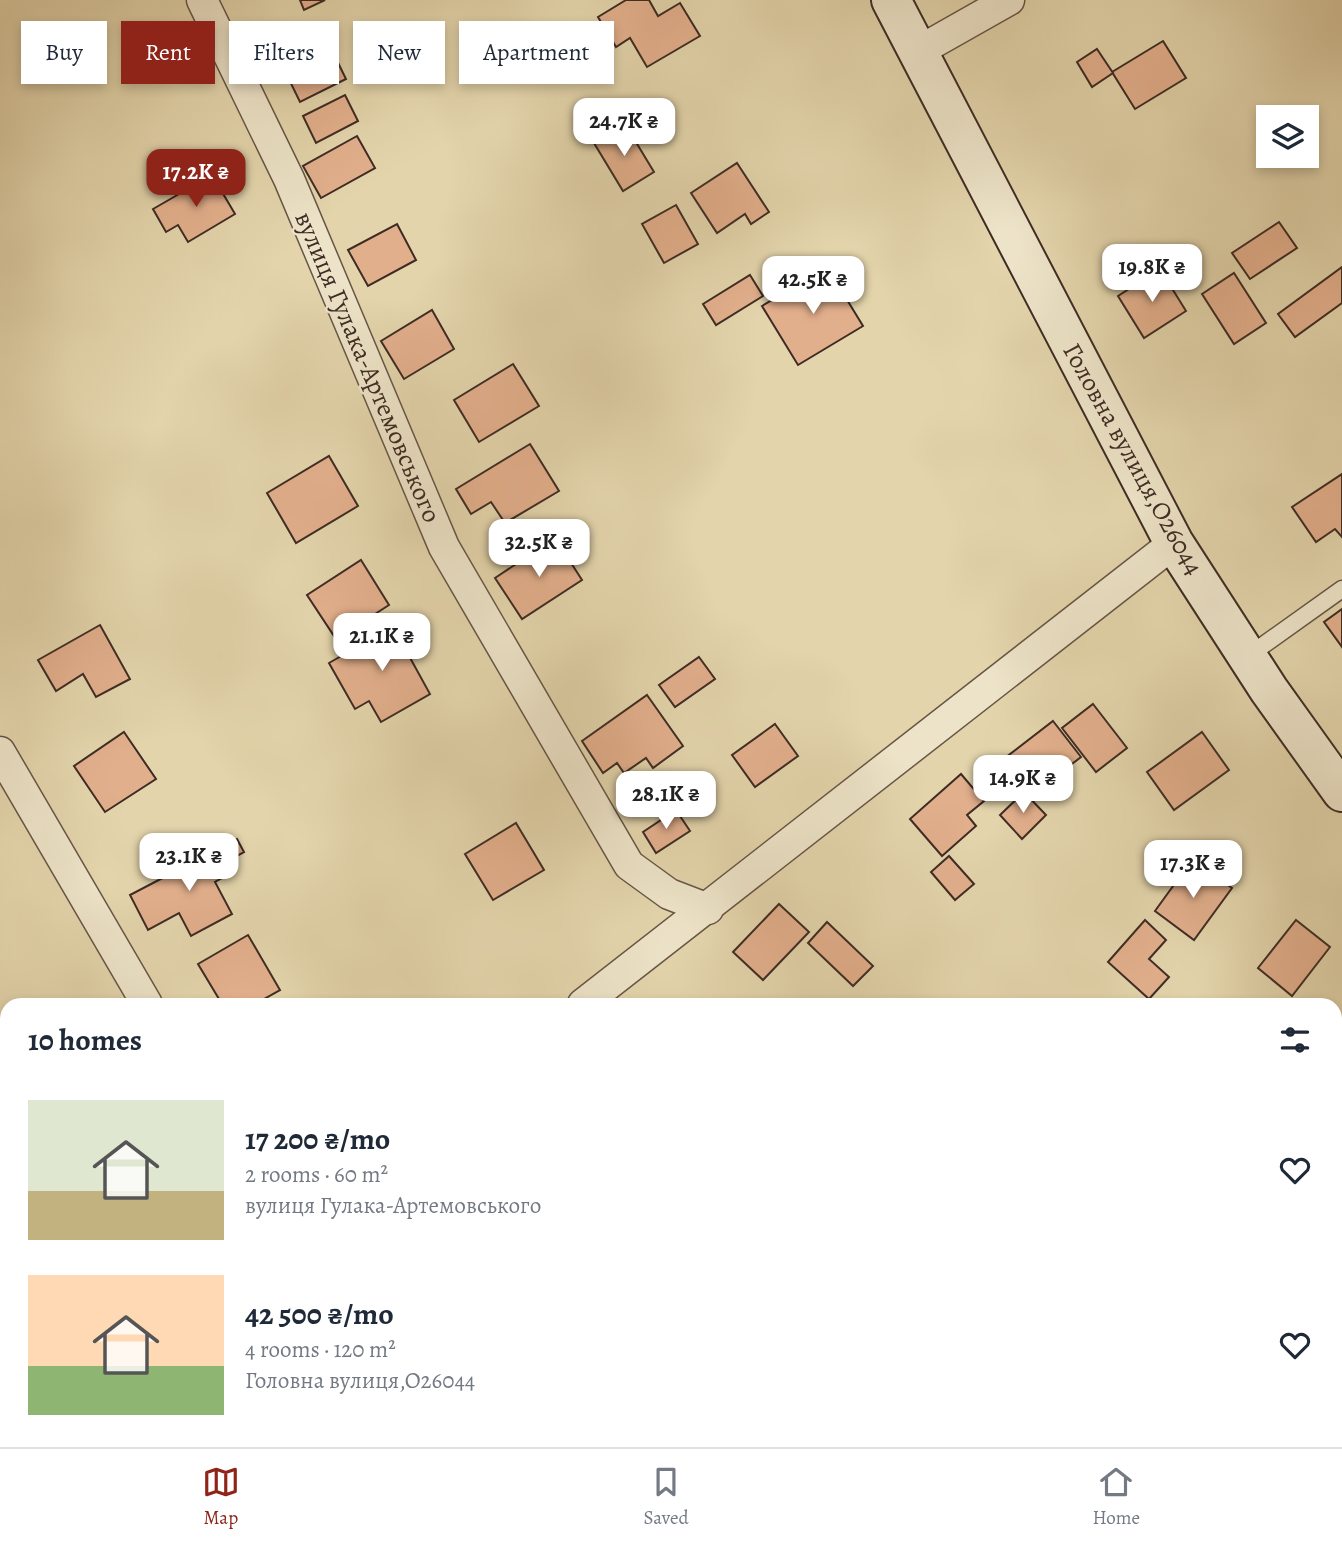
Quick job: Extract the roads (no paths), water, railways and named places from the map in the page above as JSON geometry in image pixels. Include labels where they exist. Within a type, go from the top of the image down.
[{"type":"main road","name":"Головна вулиця,О26044","points":[[891,0],[1174,542],[1269,690],[1342,792]]},
{"type":"street","name":"вулиця Гулака-Артемовського","points":[[202,0],[289,179],[444,547],[629,865],[668,894],[708,909]]},
{"type":"street","points":[[917,52],[1009,0]]},
{"type":"street","points":[[591,998],[1174,542]]},
{"type":"street","points":[[0,752],[144,998]]},
{"type":"lane","points":[[1248,656],[1342,589]]}]
